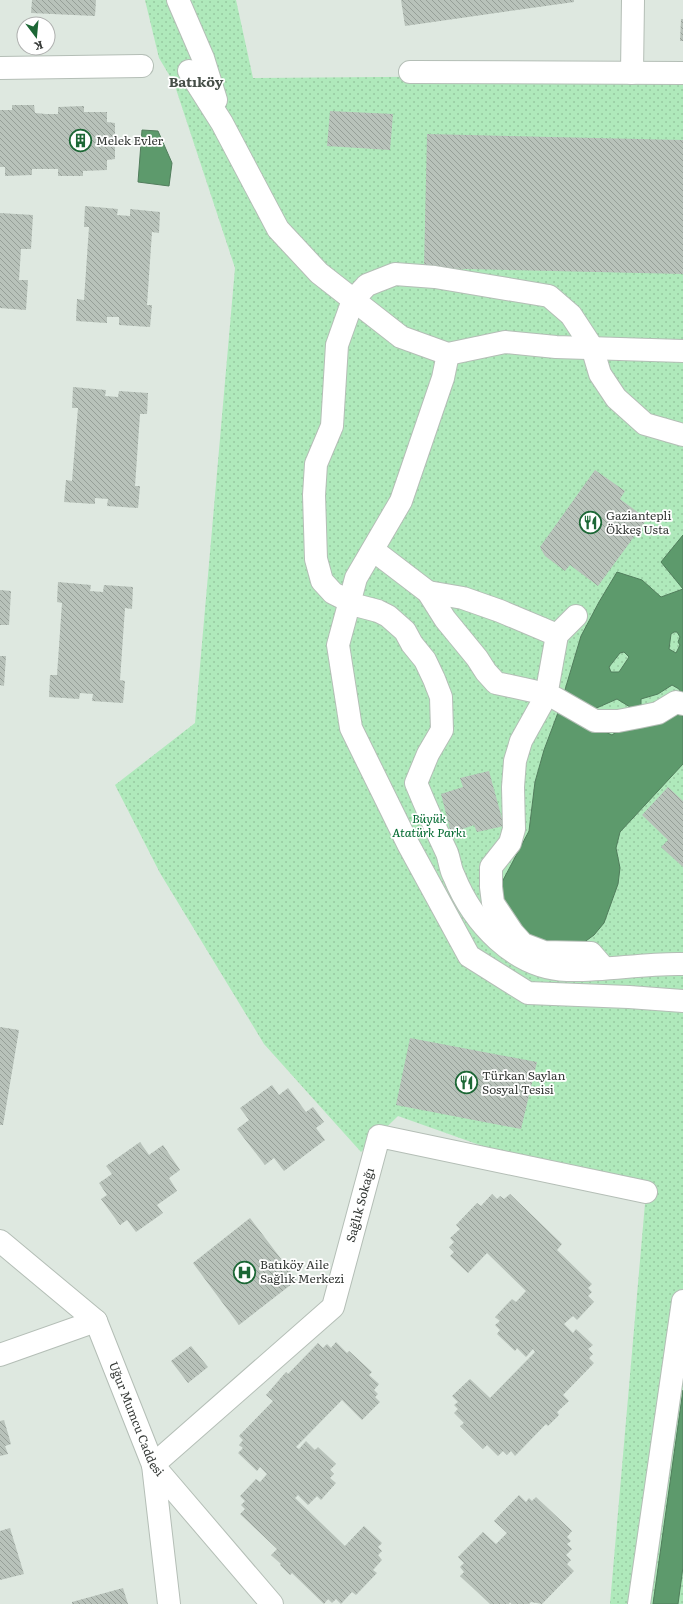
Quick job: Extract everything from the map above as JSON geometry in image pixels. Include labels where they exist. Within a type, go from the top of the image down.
[{"type":"street","points":[[178,0],[203,58],[222,123]]},
{"type":"street","points":[[632,73],[633,0]]},
{"type":"street","points":[[0,68],[142,66]]},
{"type":"street","points":[[189,71],[222,123],[278,229],[319,273],[401,337],[448,354],[505,342],[683,351]]},
{"type":"street","points":[[410,72],[683,73]]},
{"type":"street","points":[[683,436],[645,424],[616,398],[600,374],[592,347],[571,315],[549,296],[435,277],[395,274],[367,285],[353,300],[337,345],[332,426],[316,464],[314,495],[316,560],[322,581],[333,593],[359,606],[378,611],[388,616],[405,631],[412,644],[425,660],[441,697],[442,730],[428,754],[416,783],[448,856],[454,876],[470,907],[497,940],[521,958],[547,967],[568,970],[655,963],[683,964]]},
{"type":"street","points":[[448,354],[443,378],[402,501],[356,578],[338,645],[351,728],[408,844],[469,956],[528,993],[629,996],[683,1000]]},
{"type":"street","points":[[373,550],[428,592],[445,619],[496,683],[533,691],[555,700],[595,721],[632,719],[658,713],[680,703]]},
{"type":"street","points":[[428,592],[463,598],[500,610],[557,635]]},
{"type":"street","points":[[576,616],[557,635],[555,700],[521,741],[515,761],[513,787],[514,829],[510,843],[491,866],[491,887],[494,903],[513,933],[523,944],[544,952],[591,953],[604,968]]},
{"type":"street","name":"Sağlık Sokağı","points":[[153,1465],[333,1307],[379,1136],[646,1192]]},
{"type":"street","name":"Uğur Mumcu Caddesi","points":[[0,1241],[96,1321],[153,1465],[272,1604]]},
{"type":"street","points":[[639,1604],[683,1301]]},
{"type":"street","points":[[0,1355],[96,1321]]},
{"type":"street","points":[[153,1465],[169,1604]]},
{"type":"green space","name":"Büyük Atatürk Parkı","points":[[145,0],[236,0],[253,78],[635,75],[683,72],[683,1604],[610,1604],[646,1192],[488,1148],[398,1116],[361,1152],[264,1044],[160,873],[115,785],[195,723],[235,268],[174,83],[159,58]]},
{"type":"shaded area","points":[[142,130],[158,131],[172,163],[169,186],[138,182]]},
{"type":"shaded area","points":[[683,535],[683,589],[661,562]]},
{"type":"shaded area","points":[[617,572],[642,580],[661,597],[683,589],[683,764],[620,832],[616,848],[620,868],[618,884],[604,923],[594,935],[579,946],[523,937],[501,904],[501,884],[529,831],[535,782],[544,750],[559,710],[581,636]],"holes":[[[677,632],[680,637],[678,642],[680,645],[676,653],[669,649],[671,634]],[[624,652],[629,657],[619,672],[611,672],[609,667],[620,653]],[[672,685],[679,689],[682,696],[643,709],[641,699],[658,694]],[[617,699],[630,707],[627,720],[619,730],[612,735],[603,731],[592,710]]]},
{"type":"shaded area","points":[[683,1390],[683,1567],[678,1604],[653,1604]]},
{"type":"building","points":[[32,0],[96,0],[95,16],[31,13]]},
{"type":"building","points":[[401,0],[574,0],[574,2],[405,26]]},
{"type":"building","points":[[681,19],[683,19],[683,41],[680,41]]},
{"type":"building","points":[[12,105],[34,105],[35,113],[46,114],[58,114],[58,107],[84,106],[84,112],[107,112],[107,122],[115,123],[115,159],[107,160],[107,170],[83,171],[83,176],[58,176],[58,169],[32,169],[32,175],[5,176],[5,167],[0,167],[0,110],[12,110]]},
{"type":"building","points":[[330,111],[393,114],[390,150],[327,146]]},
{"type":"building","points":[[427,134],[683,140],[683,274],[424,268]]},
{"type":"building","points":[[85,206],[118,209],[117,215],[130,216],[130,209],[160,212],[159,233],[152,232],[147,305],[152,305],[150,327],[119,325],[119,317],[107,317],[107,323],[76,321],[77,299],[84,300],[89,227],[84,227]]},
{"type":"building","points":[[0,213],[33,215],[31,249],[21,249],[19,280],[28,280],[26,310],[0,308]]},
{"type":"building","points":[[73,387],[106,390],[105,396],[118,397],[119,391],[148,393],[147,414],[140,414],[135,486],[140,486],[138,508],[107,506],[108,499],[95,498],[95,504],[64,502],[66,480],[72,481],[78,408],[72,408]]},
{"type":"building","points":[[595,470],[625,491],[620,499],[647,519],[598,586],[570,565],[565,571],[545,556],[540,547]]},
{"type":"building","points":[[58,582],[91,585],[90,591],[103,592],[104,585],[133,587],[132,609],[125,608],[120,680],[125,681],[123,703],[92,701],[93,694],[80,693],[79,699],[49,697],[50,675],[57,675],[62,603],[57,602]]},
{"type":"building","points":[[0,590],[11,591],[9,625],[0,625]]},
{"type":"building","points":[[0,656],[6,656],[4,686],[0,685]]},
{"type":"building","points":[[489,771],[504,826],[477,832],[474,825],[451,833],[441,794],[463,787],[460,778]]},
{"type":"building","points":[[668,787],[683,801],[683,867],[661,847],[668,840],[642,815]]},
{"type":"building","points":[[0,1027],[19,1030],[3,1125],[0,1125]]},
{"type":"building","name":"Türkan Saylan Sosyal Tesisi","points":[[410,1038],[537,1062],[521,1129],[396,1105]]},
{"type":"building","points":[[272,1085],[279,1095],[288,1088],[306,1112],[313,1107],[324,1122],[316,1128],[325,1140],[284,1171],[274,1158],[265,1165],[237,1129],[249,1120],[240,1108]]},
{"type":"building","points":[[140,1142],[149,1155],[163,1145],[180,1170],[169,1178],[177,1191],[157,1205],[163,1213],[136,1232],[127,1220],[120,1225],[101,1199],[107,1195],[99,1183],[112,1174],[106,1166]]},
{"type":"building","points":[[492,1194],[497,1199],[500,1196],[504,1199],[510,1194],[562,1244],[557,1250],[592,1284],[588,1288],[592,1292],[588,1296],[594,1302],[577,1320],[573,1316],[564,1324],[573,1333],[576,1329],[593,1345],[588,1349],[593,1354],[589,1358],[594,1363],[563,1395],[569,1401],[557,1412],[559,1415],[548,1426],[546,1424],[515,1456],[511,1451],[507,1455],[503,1451],[498,1456],[487,1445],[483,1449],[460,1426],[464,1423],[454,1413],[458,1409],[454,1405],[458,1402],[452,1396],[470,1379],[490,1398],[535,1352],[533,1349],[526,1357],[517,1348],[515,1351],[497,1334],[500,1330],[495,1325],[500,1321],[495,1317],[512,1299],[516,1302],[526,1291],[487,1253],[468,1273],[450,1256],[454,1252],[449,1247],[454,1242],[450,1238],[460,1229],[456,1225],[477,1203],[481,1206]]},
{"type":"building","points":[[250,1218],[297,1280],[239,1325],[193,1263]]},
{"type":"building","points":[[336,1342],[347,1353],[349,1351],[372,1372],[369,1375],[379,1384],[374,1390],[378,1394],[375,1397],[380,1402],[362,1420],[342,1400],[296,1447],[299,1449],[306,1441],[315,1450],[318,1447],[336,1464],[330,1470],[334,1474],[330,1478],[336,1483],[321,1500],[317,1496],[308,1505],[298,1495],[295,1498],[345,1546],[364,1526],[382,1543],[378,1547],[382,1551],[378,1555],[382,1560],[373,1570],[377,1573],[356,1595],[352,1592],[341,1604],[336,1599],[332,1603],[328,1599],[324,1604],[292,1573],[290,1575],[280,1565],[281,1564],[271,1555],[277,1549],[240,1514],[245,1509],[241,1505],[245,1501],[240,1496],[256,1479],[260,1482],[267,1474],[260,1467],[257,1471],[238,1453],[243,1448],[239,1445],[243,1440],[239,1436],[273,1401],[266,1395],[286,1372],[288,1374],[318,1343],[323,1348],[327,1344],[331,1348]]},
{"type":"building","points":[[191,1346],[208,1367],[188,1383],[171,1361]]},
{"type":"building","points":[[4,1420],[11,1444],[5,1446],[8,1454],[0,1456],[0,1421]]},
{"type":"building","points":[[519,1495],[526,1502],[529,1498],[532,1501],[536,1497],[572,1531],[567,1537],[571,1541],[567,1544],[572,1549],[566,1555],[571,1560],[567,1564],[574,1571],[542,1604],[531,1602],[529,1604],[512,1604],[510,1602],[509,1604],[490,1604],[460,1576],[464,1572],[460,1567],[464,1563],[458,1557],[483,1532],[496,1544],[507,1533],[494,1521]]},
{"type":"building","points":[[10,1528],[24,1574],[0,1580],[0,1531]]},
{"type":"building","points":[[123,1588],[128,1604],[72,1604],[72,1602]]},
{"type":"place","name":"Melek Evler","points":[[81,141]]},
{"type":"place","name":"Gaziantepli Ökkeş Usta","points":[[590,523]]},
{"type":"place","name":"Türkan Saylan Sosyal Tesisi","points":[[466,1083]]},
{"type":"place","name":"Batıköy Aile Sağlık Merkezi","points":[[245,1272]]},
{"type":"district","name":"Batıköy","points":[[196,82]]}]
